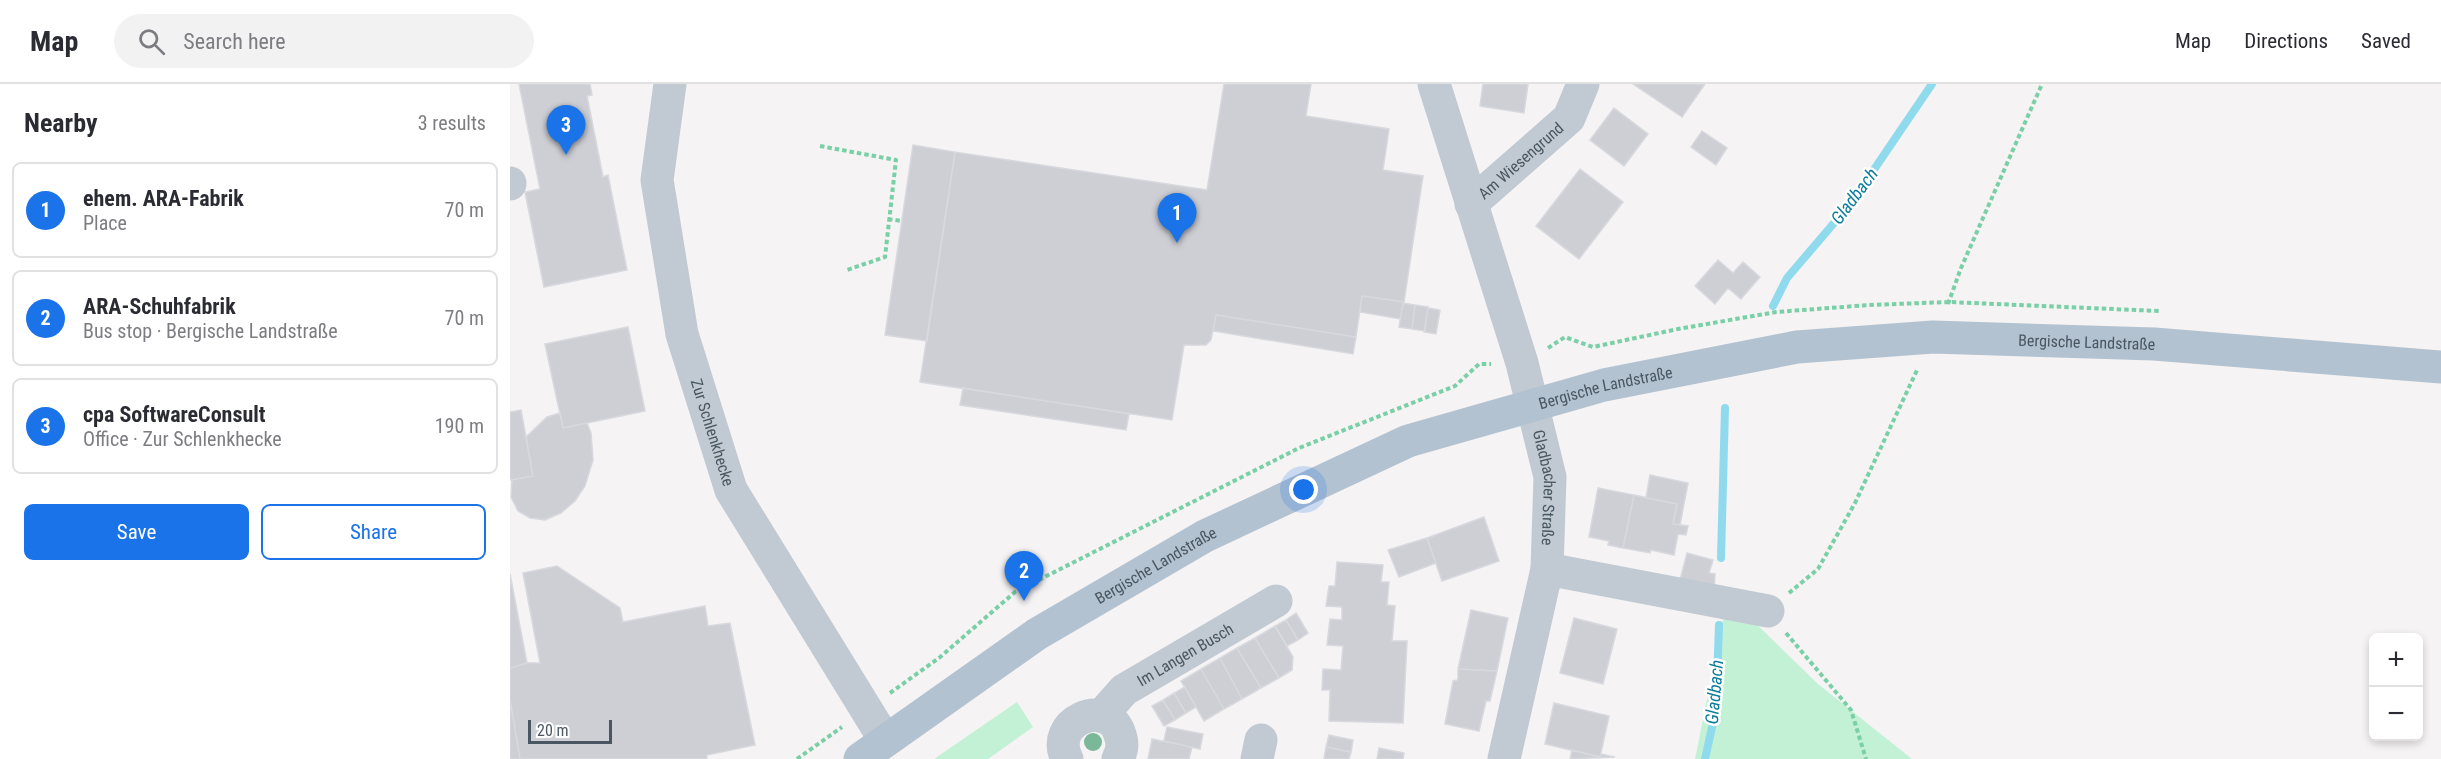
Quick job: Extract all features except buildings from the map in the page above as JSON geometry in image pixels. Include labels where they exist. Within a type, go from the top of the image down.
[{"type":"main road","name":"Bergische Landstraße","points":[[872,750],[1037,634],[1205,536],[1408,441],[1604,385],[1797,347],[1933,337],[2154,344],[2441,367]]},
{"type":"street","name":"Zur Schlenkhecke","points":[[670,84],[657,180],[682,334],[731,490],[872,750]]},
{"type":"street","name":"Gladbacher Straße","points":[[1434,84],[1522,363],[1550,477],[1547,568],[1504,759]]},
{"type":"street","name":"Am Wiesengrund","points":[[1471,204],[1569,118],[1583,84]]},
{"type":"street","points":[[1547,568],[1768,611]]},
{"type":"street","name":"Im Langen Busch","points":[[1103,717],[1124,690],[1276,601]]},
{"type":"street","points":[[1067,759],[1064,753],[1067,730],[1077,719],[1085,716],[1103,717],[1118,728],[1122,741],[1118,759]]},
{"type":"path","points":[[1866,759],[1851,710],[1768,611],[1818,569],[1856,503],[1933,337],[2042,84]]},
{"type":"path","points":[[820,146],[896,160],[885,257],[847,270]]},
{"type":"path","points":[[888,219],[902,221]]},
{"type":"green space","points":[[1748,616],[1818,684],[1912,759],[1695,759],[1723,619]]},
{"type":"green space","points":[[1017,702],[1033,727],[988,759],[934,759]]},
{"type":"waterway","name":"Gladbach","points":[[1773,306],[1787,278],[1852,202],[1932,84]]},
{"type":"waterway","name":"Gladbach","points":[[1721,558],[1725,408]]},
{"type":"waterway","name":"Gladbach","points":[[1705,759],[1716,709],[1719,625]]},
{"type":"place","name":"cpa SoftwareConsult","points":[[566,155]]},
{"type":"place","name":"ehem. ARA-Fabrik","points":[[1177,243]]},
{"type":"place","name":"ARA-Schuhfabrik","points":[[1024,601]]}]
